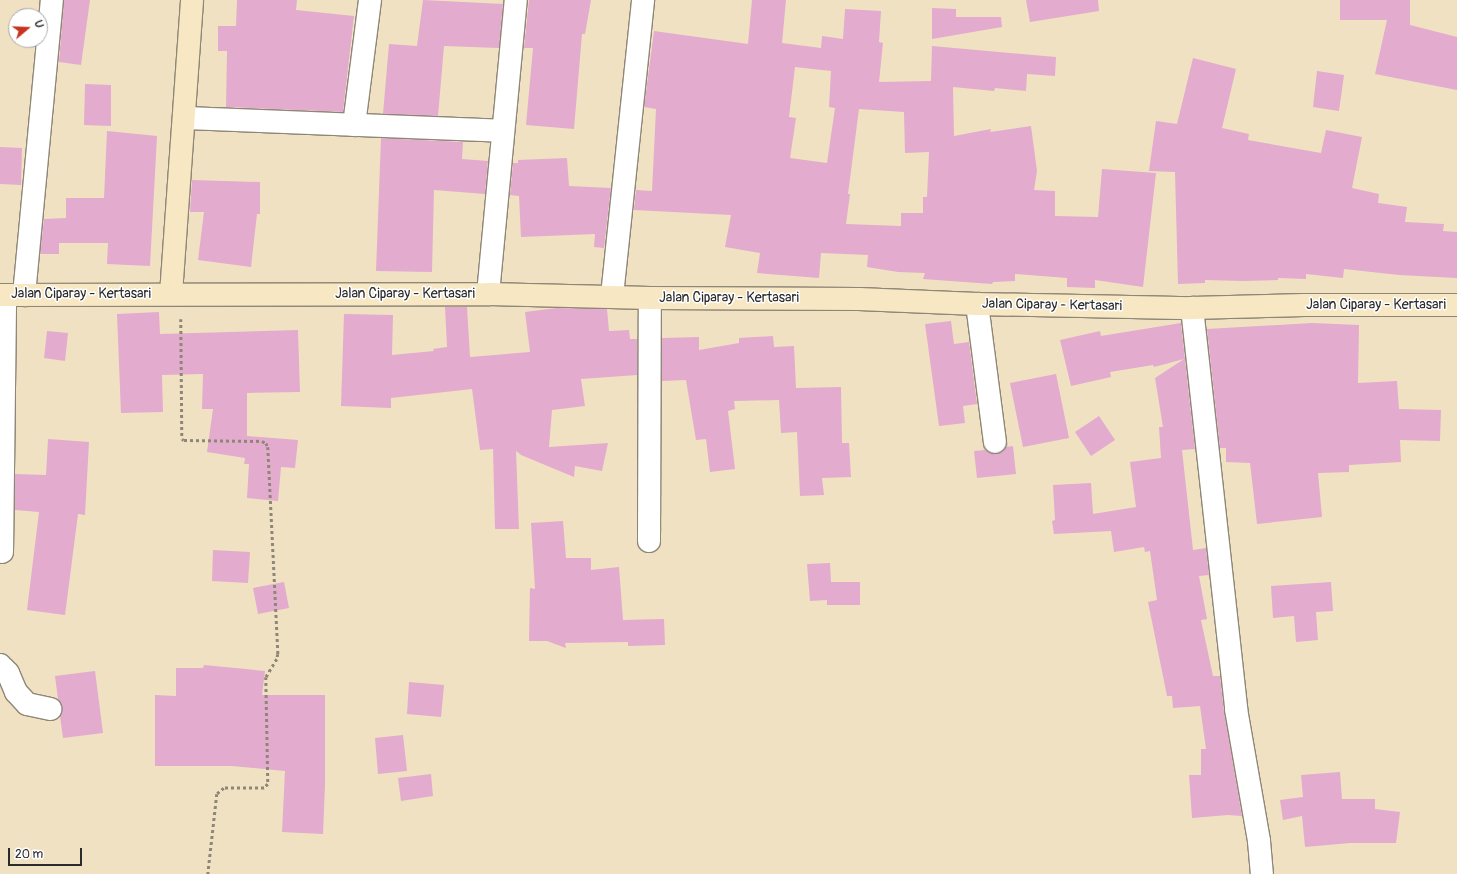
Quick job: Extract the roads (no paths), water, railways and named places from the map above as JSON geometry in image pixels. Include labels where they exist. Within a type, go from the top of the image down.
[{"type":"main road","points":[[176,294],[192,0]]},
{"type":"main road","name":"Jalan Ciparay - Kertasari","points":[[10,295],[488,294],[650,298],[859,299],[977,304],[1192,308],[1312,305],[1457,305]]},
{"type":"street","points":[[2,552],[10,295],[52,0]]},
{"type":"street","points":[[354,125],[370,0]]},
{"type":"street","points":[[488,294],[516,0]]},
{"type":"street","points":[[612,296],[643,0]]},
{"type":"street","points":[[185,118],[503,132]]},
{"type":"street","points":[[649,540],[650,298]]},
{"type":"street","points":[[977,304],[995,442]]},
{"type":"street","points":[[1192,308],[1236,709],[1259,841],[1262,874]]},
{"type":"street","points":[[0,665],[8,673],[16,692],[27,704],[50,709]]}]
